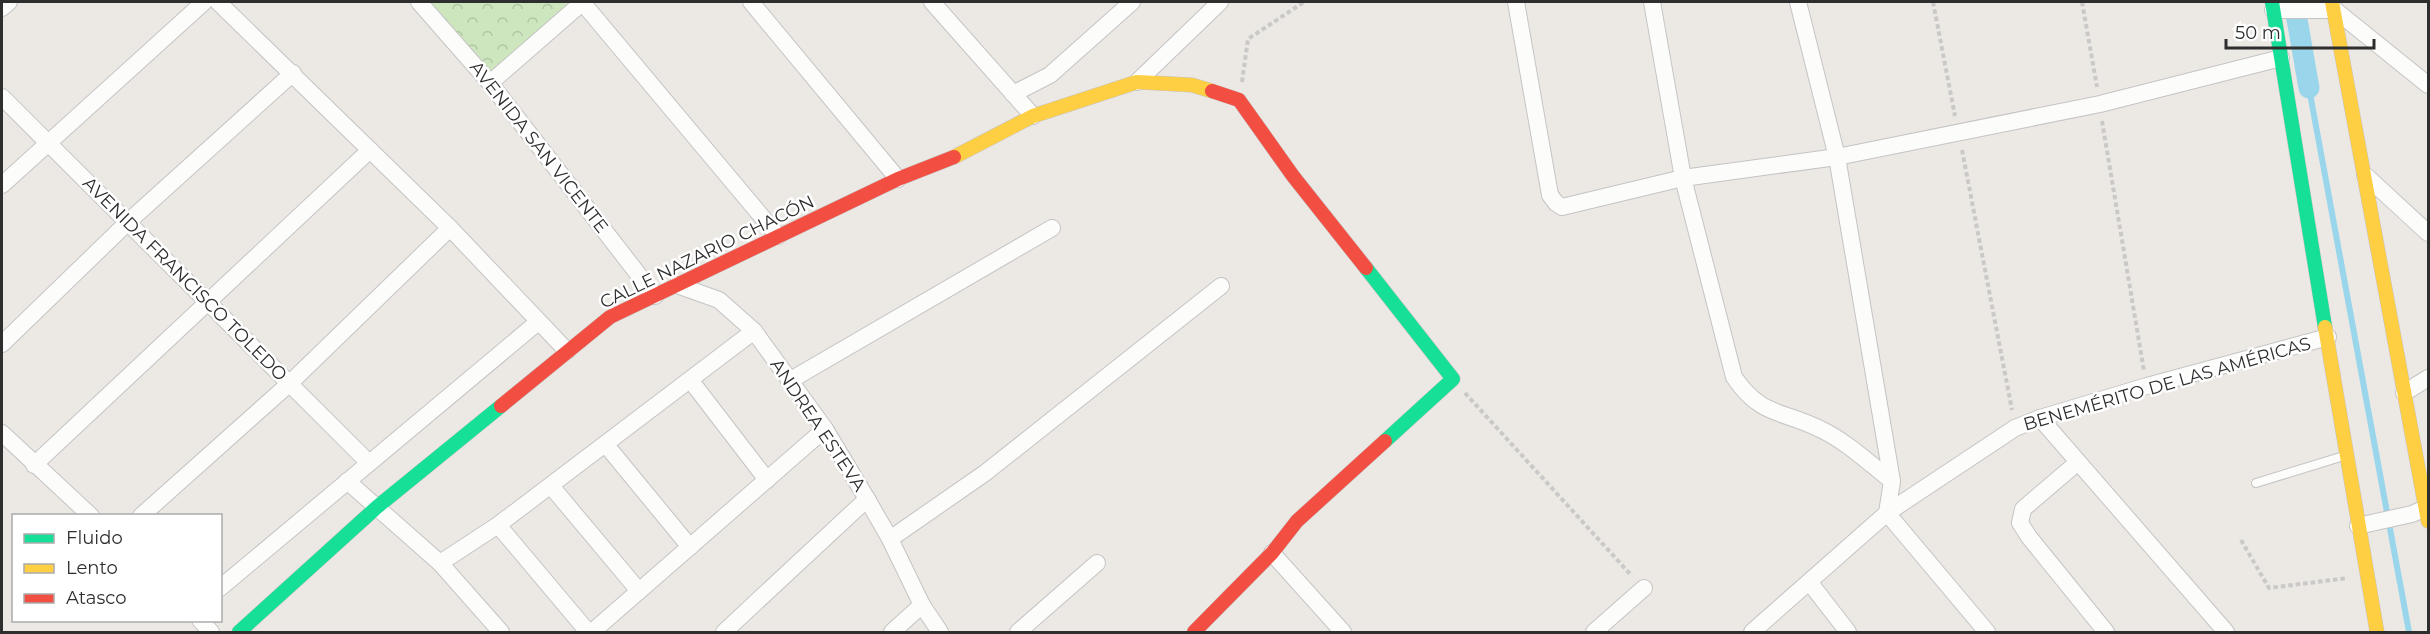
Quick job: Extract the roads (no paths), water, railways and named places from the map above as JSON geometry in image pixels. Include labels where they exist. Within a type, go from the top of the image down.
[{"type":"street","points":[[2,8],[9,2]]},
{"type":"street","points":[[2,185],[204,2]]},
{"type":"street","points":[[218,2],[450,228],[567,351]]},
{"type":"street","name":"AVENIDA SAN VICENTE","points":[[419,2],[490,83],[656,296]]},
{"type":"street","points":[[490,83],[583,2],[778,236]]},
{"type":"street","points":[[752,2],[898,179]]},
{"type":"street","points":[[1013,94],[1050,75],[1132,2]]},
{"type":"street","points":[[1137,82],[1220,2]]},
{"type":"street","points":[[1516,2],[1550,195],[1562,207],[1683,178],[1837,157],[2100,104],[2281,58]]},
{"type":"street","points":[[1652,2],[1683,178],[1734,377],[1743,391],[1762,407],[1821,429],[1892,481]]},
{"type":"street","points":[[1798,2],[1837,157],[1892,481],[1887,513],[1987,633]]},
{"type":"street","points":[[943,5],[1033,116]]},
{"type":"street","points":[[2330,5],[2366,175],[2424,513],[2358,526]]},
{"type":"street","points":[[2377,633],[2273,6],[2292,10],[2330,5],[2428,85]]},
{"type":"street","points":[[2,344],[128,222],[293,73]]},
{"type":"street","name":"CALLE NAZARIO CHACÓN","points":[[239,633],[377,507],[610,317],[898,179],[970,150],[1033,116],[1137,82],[1192,85],[1239,100],[1293,176],[1453,379],[1297,521],[1272,553]]},
{"type":"street","name":"AVENIDA FRANCISCO TOLEDO","points":[[2,97],[368,462]]},
{"type":"street","points":[[34,465],[370,150]]},
{"type":"street","points":[[2366,175],[2428,233]]},
{"type":"street","points":[[143,514],[290,383],[450,228]]},
{"type":"street","points":[[789,381],[1052,228]]},
{"type":"street","name":"ANDREA ESTEVA","points":[[676,285],[719,300],[754,331],[825,429],[890,539],[922,605],[940,633]]},
{"type":"street","points":[[890,539],[985,472],[1221,286]]},
{"type":"street","points":[[222,586],[538,322]]},
{"type":"street","points":[[440,563],[498,525],[754,331]]},
{"type":"street","name":"BENEMÉRITO DE LAS AMÉRICAS","points":[[1752,633],[1887,513],[2015,428],[2040,418],[2147,386],[2328,337]]},
{"type":"street","points":[[2404,393],[2428,378]]},
{"type":"street","points":[[690,381],[767,480]]},
{"type":"street","points":[[2040,418],[2226,633]]},
{"type":"street","points":[[498,525],[590,633],[825,429]]},
{"type":"street","points":[[2,433],[89,514]]},
{"type":"street","points":[[606,445],[690,548]]},
{"type":"street","points":[[2078,462],[2023,509],[2020,523],[2106,633]]},
{"type":"street","points":[[347,481],[440,563],[501,633]]},
{"type":"street","points":[[550,486],[639,591]]},
{"type":"street","points":[[724,633],[867,499]]},
{"type":"street","points":[[1194,633],[1272,553],[1343,633]]},
{"type":"street","points":[[1018,633],[1097,563]]},
{"type":"street","points":[[1810,582],[1848,633]]},
{"type":"street","points":[[1594,633],[1644,588]]},
{"type":"street","points":[[892,633],[922,605]]},
{"type":"lane","points":[[2256,483],[2347,454]]},
{"type":"waterway","points":[[2294,2],[2309,88]]},
{"type":"waterway","points":[[2309,88],[2409,632]]}]
